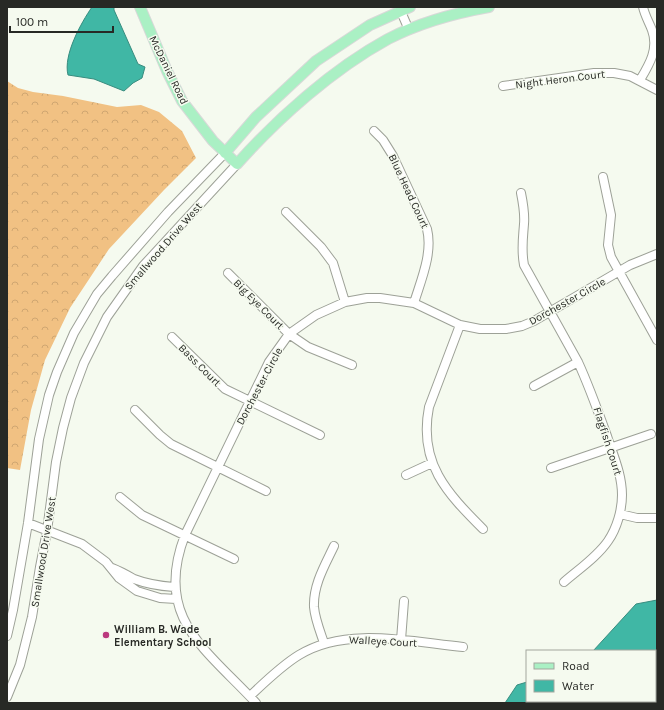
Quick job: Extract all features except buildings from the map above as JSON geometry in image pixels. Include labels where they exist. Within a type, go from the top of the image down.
[{"type":"main road","name":"McDaniel Road","points":[[140,7],[167,71],[182,101],[213,141],[237,164]]},
{"type":"main road","points":[[468,11],[481,7]]},
{"type":"main road","name":"Smallwood Drive West","points":[[237,164],[285,116],[323,83],[359,57],[388,39],[409,30],[468,11],[489,7]]},
{"type":"main road","name":"Smallwood Drive West","points":[[226,153],[256,117],[316,61],[365,28],[403,8]]},
{"type":"street","points":[[640,80],[651,60],[655,42],[644,14],[644,7]]},
{"type":"street","points":[[403,8],[409,30]]},
{"type":"street","name":"Night Heron Court","points":[[504,86],[600,73],[622,74],[640,80],[657,90]]},
{"type":"street","name":"Blue Head Court","points":[[374,131],[386,144],[393,156],[427,229],[429,240],[428,251],[414,303]]},
{"type":"street","name":"Smallwood Drive West","points":[[7,636],[28,523],[39,439],[49,395],[57,372],[74,334],[97,294],[117,270],[168,212],[226,153]]},
{"type":"street","name":"Smallwood Drive West","points":[[7,697],[20,665],[27,641],[47,531],[56,462],[63,428],[84,363],[107,317],[143,266],[237,164]]},
{"type":"street","points":[[603,177],[611,215],[608,245],[609,252],[619,273],[657,340]]},
{"type":"street","name":"Flagfish Court","points":[[521,193],[524,210],[524,225],[521,247],[524,265],[578,362],[592,393],[611,448],[621,483],[622,496],[620,514],[608,540],[591,559],[564,582]]},
{"type":"street","points":[[286,212],[322,247],[333,263],[345,302]]},
{"type":"street","name":"Dorchester Circle","points":[[256,703],[192,635],[183,619],[176,599],[174,587],[176,564],[185,535],[269,362],[289,334],[316,315],[345,302],[367,298],[380,298],[414,303],[460,325],[480,329],[506,329],[528,324],[636,263],[657,254]]},
{"type":"street","name":"Big Eye Court","points":[[228,273],[289,334],[312,349],[352,365]]},
{"type":"street","points":[[460,325],[431,400],[428,413],[427,443],[432,464],[441,481],[483,529]]},
{"type":"street","name":"Bass Court","points":[[172,337],[221,386],[228,391],[320,434]]},
{"type":"street","points":[[534,386],[578,362]]},
{"type":"street","points":[[135,410],[166,440],[184,452],[266,491]]},
{"type":"street","points":[[551,468],[651,434]]},
{"type":"street","points":[[406,476],[432,464]]},
{"type":"street","points":[[120,497],[142,515],[234,559]]},
{"type":"street","points":[[620,514],[637,518],[657,518]]},
{"type":"street","points":[[28,523],[82,544],[99,555],[112,568],[119,578],[137,591],[160,598],[176,599]]},
{"type":"street","points":[[324,643],[314,609],[315,597],[318,580],[334,546]]},
{"type":"street","points":[[112,568],[142,582],[158,586],[174,587]]},
{"type":"street","points":[[401,640],[404,601]]},
{"type":"street","name":"Walleye Court","points":[[250,696],[290,661],[324,643],[360,638],[401,640],[463,647]]},
{"type":"green space","points":[[7,81],[18,88],[33,92],[63,96],[117,107],[141,105],[159,112],[182,131],[196,158],[109,249],[70,308],[45,360],[31,410],[20,470],[7,468]]},
{"type":"water","points":[[92,7],[114,7],[138,64],[145,67],[142,78],[133,83],[124,91],[94,79],[68,75],[67,67],[70,49],[78,30]]},
{"type":"water","points":[[657,600],[657,703],[505,703],[517,685],[526,682],[526,702],[656,702],[656,650],[594,650],[636,604]]},
{"type":"place","name":"William B. Wade Elementary School","points":[[106,635]]}]
